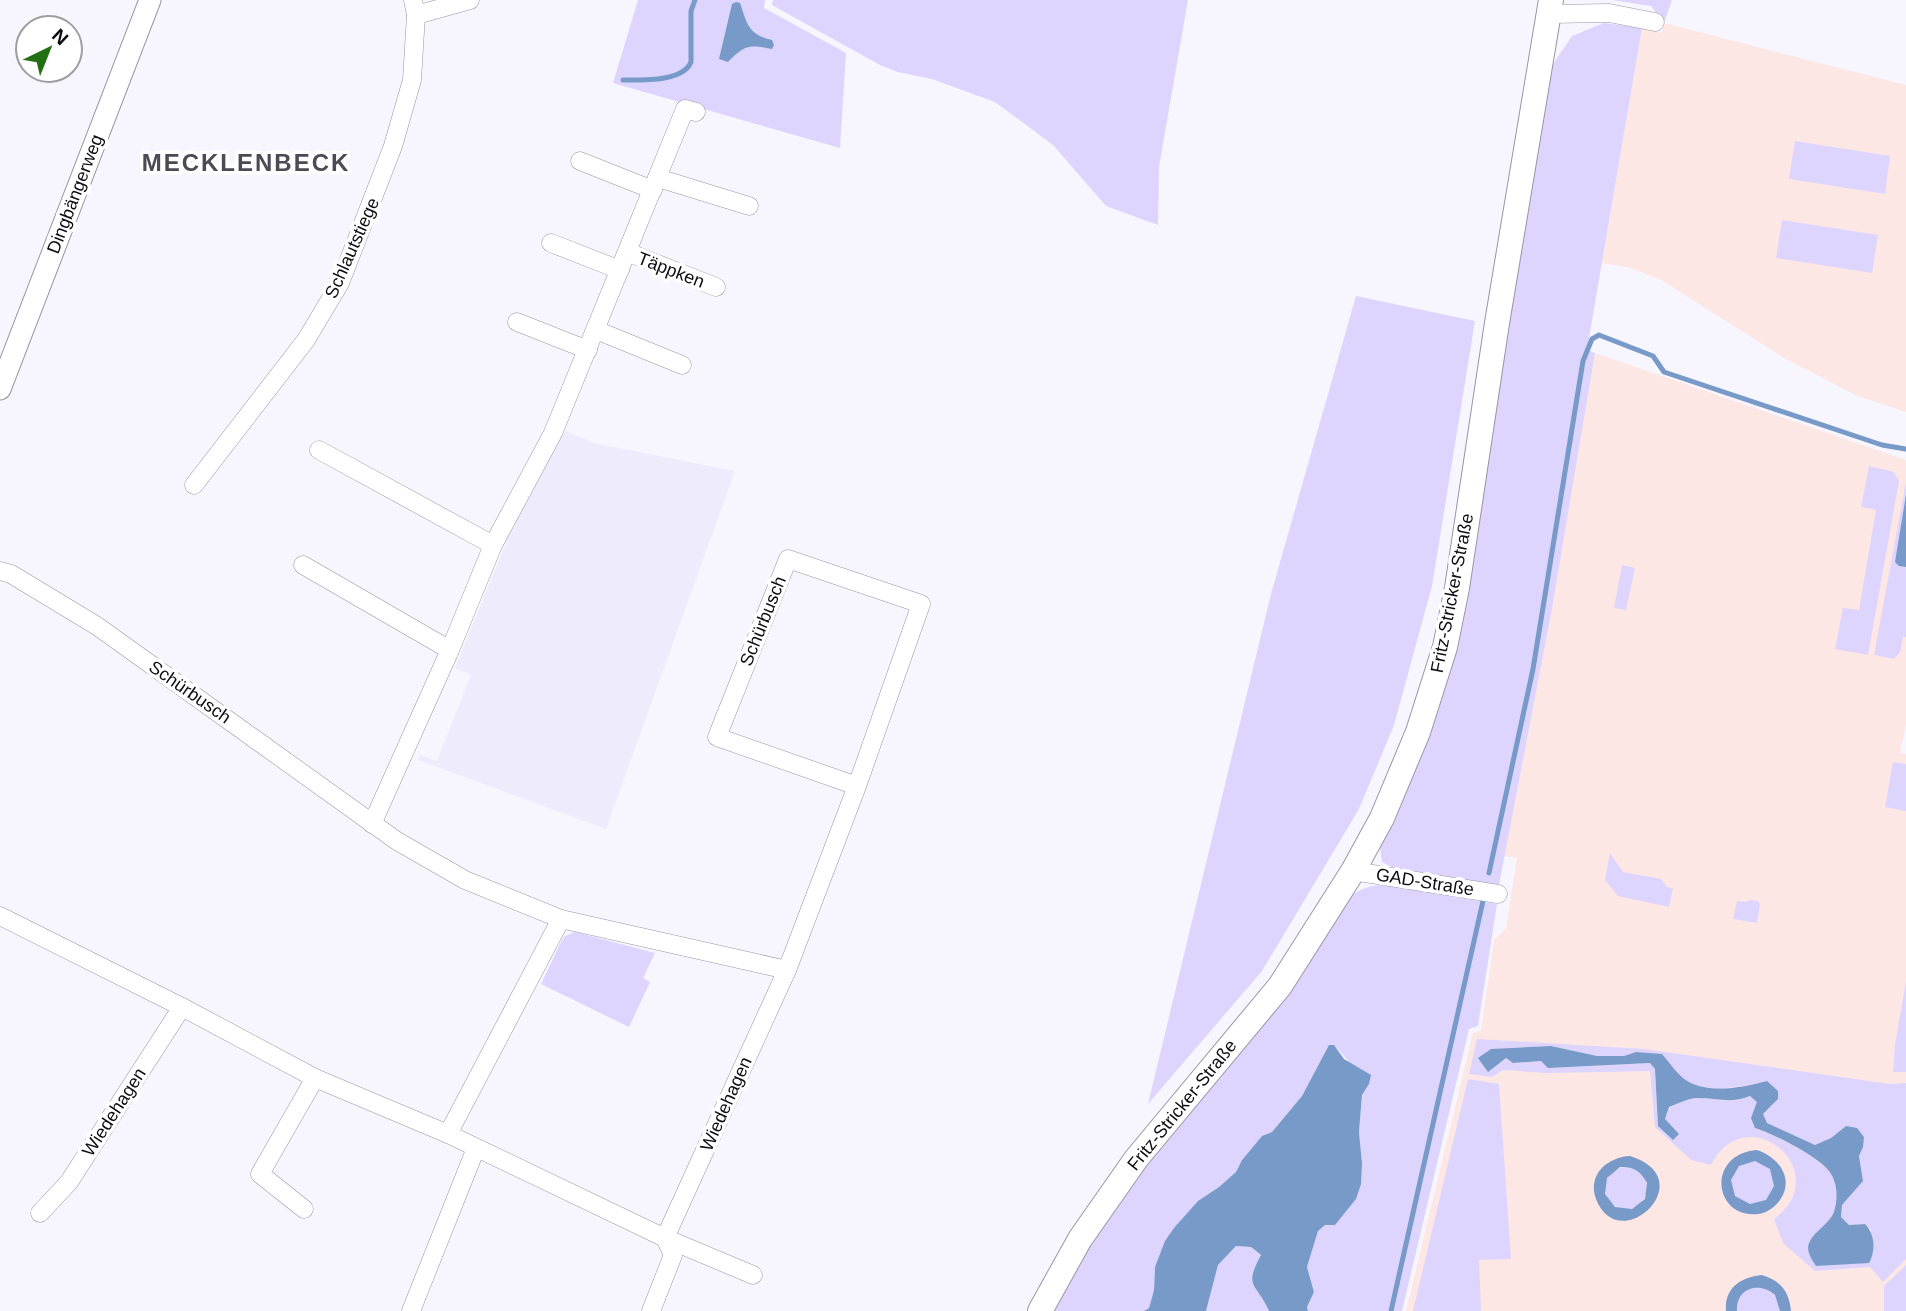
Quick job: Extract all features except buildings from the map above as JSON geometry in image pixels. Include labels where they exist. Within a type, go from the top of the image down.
[{"type":"main road","name":"Fritz-Stricker-Straße","points":[[1040,1311],[1080,1239],[1136,1158],[1280,986],[1353,871],[1382,818],[1418,732],[1445,647],[1457,588],[1497,323],[1550,7]]},
{"type":"street","name":"Dingbängerweg","points":[[0,389],[150,0]]},
{"type":"street","name":"Schlautstiege","points":[[194,485],[306,340],[340,283],[393,146],[412,80],[414,8],[470,0]]},
{"type":"street","name":"Fritz-Stricker-Straße","points":[[1550,7],[1609,13],[1655,22]]},
{"type":"street","name":"Täppken","points":[[493,545],[553,433],[685,109],[696,112]]},
{"type":"street","points":[[580,161],[656,184],[749,206]]},
{"type":"street","name":"Täppken","points":[[551,243],[620,270]]},
{"type":"street","name":"Täppken","points":[[627,252],[716,287]]},
{"type":"street","points":[[517,322],[588,350]]},
{"type":"street","points":[[596,330],[682,365]]},
{"type":"street","points":[[319,450],[493,545],[450,650],[372,824]]},
{"type":"street","name":"Schürbusch","points":[[0,571],[11,573],[97,626],[372,824],[466,880],[561,919],[786,970],[857,786],[921,604],[788,559],[717,737],[857,786]]},
{"type":"street","points":[[303,565],[450,650]]},
{"type":"street","name":"GAD-Straße","points":[[1353,871],[1498,894]]},
{"type":"street","points":[[0,916],[315,1078],[448,1135],[665,1238],[753,1275]]},
{"type":"street","points":[[448,1135],[561,919]]},
{"type":"street","name":"Wiedehagen","points":[[651,1311],[673,1255],[665,1238],[786,970]]},
{"type":"street","name":"Wiedehagen","points":[[40,1213],[69,1182],[181,1007]]},
{"type":"street","points":[[304,1209],[260,1174],[315,1078]]},
{"type":"street","points":[[411,1311],[476,1148]]},
{"type":"shaded area","points":[[638,0],[765,0],[764,8],[846,53],[840,148],[613,83]]},
{"type":"shaded area","points":[[773,0],[1188,0],[1159,167],[1158,225],[1106,206],[1053,145],[995,102],[932,79],[880,65],[772,5]]},
{"type":"shaded area","points":[[1612,0],[1672,0],[1664,23],[1651,6]]},
{"type":"shaded area","points":[[1604,23],[1642,28],[1587,350],[1595,353],[1552,609],[1499,885],[1395,869],[1382,862],[1379,840],[1428,734],[1551,67],[1572,36]]},
{"type":"shaded area","points":[[1664,23],[1906,85],[1906,412],[1855,395],[1786,359],[1661,280],[1631,268],[1602,263],[1642,28],[1662,33]]},
{"type":"shaded area","points":[[1795,141],[1890,156],[1885,194],[1789,179]]},
{"type":"shaded area","points":[[1782,220],[1878,235],[1872,273],[1776,258]]},
{"type":"shaded area","points":[[1356,296],[1475,321],[1432,586],[1394,725],[1359,809],[1262,971],[1148,1104],[1271,594]]},
{"type":"shaded area","points":[[1595,353],[1906,460],[1906,725],[1900,753],[1906,754],[1906,1265],[1884,1286],[1884,1311],[1406,1311],[1473,1033],[1481,1030],[1494,940],[1506,928],[1517,858],[1504,856],[1552,609]]},
{"type":"shaded area","points":[[565,431],[594,443],[735,471],[606,829],[418,760],[420,755],[437,761],[471,675],[455,668],[517,516]]},
{"type":"shaded area","points":[[1869,466],[1894,472],[1899,481],[1868,655],[1835,649],[1843,608],[1859,610],[1876,510],[1861,507]]},
{"type":"shaded area","points":[[1906,482],[1906,637],[1903,637],[1900,652],[1894,659],[1874,655]]},
{"type":"shaded area","points":[[1622,565],[1635,568],[1626,610],[1614,608]]},
{"type":"shaded area","points":[[1893,762],[1906,764],[1906,811],[1885,807]]},
{"type":"shaded area","points":[[1610,853],[1623,872],[1661,879],[1667,887],[1673,888],[1669,907],[1618,896],[1605,880]]},
{"type":"shaded area","points":[[1382,885],[1497,904],[1478,1026],[1469,1029],[1402,1311],[1308,1311],[1307,1307],[1314,1292],[1307,1267],[1318,1231],[1325,1225],[1362,1163],[1359,1132],[1362,1095],[1369,1084],[1334,1045],[1329,1045],[1302,1096],[1272,1132],[1262,1136],[1242,1160],[1236,1172],[1198,1201],[1155,1267],[1154,1290],[1149,1308],[1144,1311],[1050,1311],[1097,1229],[1343,903],[1361,890]]},
{"type":"shaded area","points":[[1737,901],[1758,901],[1760,905],[1757,923],[1733,919]]},
{"type":"shaded area","points":[[575,932],[655,953],[643,978],[650,982],[629,1027],[541,984],[561,942],[565,936]]},
{"type":"shaded area","points":[[1906,982],[1906,1072],[1893,1072],[1895,1044]]},
{"type":"shaded area","points":[[1477,1039],[1644,1049],[1890,1084],[1906,1083],[1906,1259],[1883,1282],[1870,1267],[1815,1271],[1783,1243],[1774,1219],[1791,1201],[1796,1181],[1792,1163],[1780,1148],[1764,1139],[1745,1137],[1727,1145],[1711,1165],[1691,1160],[1655,1127],[1650,1071],[1546,1073],[1503,1070],[1492,1077],[1469,1074]],"holes":[[[1551,1046],[1597,1056],[1625,1056],[1636,1052],[1661,1054],[1685,1080],[1708,1088],[1728,1088],[1767,1081],[1777,1091],[1778,1099],[1763,1115],[1767,1123],[1815,1145],[1831,1138],[1846,1126],[1863,1147],[1859,1156],[1863,1181],[1842,1205],[1841,1217],[1849,1225],[1865,1224],[1871,1230],[1874,1254],[1809,1242],[1833,1213],[1837,1197],[1835,1182],[1825,1166],[1806,1153],[1755,1128],[1758,1102],[1750,1096],[1730,1101],[1697,1098],[1686,1100],[1669,1108],[1665,1119],[1658,1126],[1655,1069],[1650,1063],[1549,1068],[1541,1061],[1513,1063],[1491,1049]]]},
{"type":"shaded area","points":[[1468,1079],[1499,1084],[1511,1259],[1479,1260],[1481,1311],[1413,1311]]},
{"type":"shaded area","points":[[1753,1161],[1768,1168],[1775,1183],[1768,1198],[1753,1205],[1738,1198],[1731,1183],[1738,1168]]},
{"type":"shaded area","points":[[1626,1167],[1641,1173],[1647,1188],[1641,1203],[1626,1209],[1611,1203],[1605,1188],[1611,1173]]},
{"type":"shaded area","points":[[1236,1246],[1251,1247],[1261,1256],[1255,1266],[1252,1280],[1269,1311],[1206,1311],[1218,1265]]},
{"type":"shaded area","points":[[1906,1265],[1906,1311],[1884,1311],[1884,1286]]},
{"type":"shaded area","points":[[1761,1286],[1775,1295],[1780,1311],[1737,1311],[1740,1296],[1751,1288]]},
{"type":"water","points":[[740,3],[753,31],[772,40],[774,45],[772,49],[748,47],[728,62],[719,59],[732,4]]},
{"type":"water","points":[[1906,495],[1906,567],[1895,562]]},
{"type":"water","points":[[1329,1045],[1334,1045],[1344,1059],[1371,1075],[1362,1095],[1359,1132],[1361,1184],[1356,1199],[1335,1225],[1325,1225],[1318,1231],[1307,1267],[1314,1292],[1307,1307],[1308,1311],[1269,1311],[1252,1280],[1261,1255],[1251,1247],[1236,1246],[1218,1265],[1206,1311],[1144,1311],[1149,1308],[1154,1290],[1155,1267],[1165,1241],[1174,1228],[1198,1201],[1236,1172],[1242,1160],[1262,1136],[1272,1132],[1302,1096]]},
{"type":"water","points":[[1551,1046],[1597,1056],[1624,1056],[1636,1052],[1662,1054],[1685,1080],[1708,1088],[1738,1087],[1767,1081],[1778,1091],[1778,1099],[1763,1114],[1767,1123],[1815,1145],[1831,1138],[1846,1126],[1857,1128],[1864,1137],[1859,1156],[1863,1181],[1842,1205],[1841,1217],[1849,1225],[1865,1224],[1868,1228],[1873,1243],[1869,1263],[1816,1266],[1808,1248],[1813,1237],[1834,1212],[1837,1196],[1834,1180],[1824,1165],[1816,1159],[1755,1128],[1751,1118],[1757,1102],[1750,1096],[1730,1100],[1694,1098],[1669,1107],[1665,1119],[1679,1134],[1673,1140],[1658,1126],[1655,1069],[1650,1063],[1548,1068],[1541,1061],[1513,1063],[1506,1058],[1488,1072],[1478,1058],[1491,1049]]},
{"type":"water","points":[[1757,1150],[1765,1153],[1777,1163],[1785,1176],[1786,1184],[1780,1200],[1765,1212],[1743,1213],[1732,1207],[1724,1197],[1723,1173],[1729,1162],[1741,1154]],"holes":[[[1755,1161],[1770,1169],[1774,1186],[1766,1200],[1750,1204],[1735,1196],[1731,1180],[1739,1166]]]},
{"type":"water","points":[[1630,1156],[1651,1167],[1659,1181],[1658,1196],[1649,1209],[1636,1218],[1621,1221],[1607,1215],[1596,1199],[1594,1182],[1601,1168],[1622,1157]],"holes":[[[1620,1167],[1636,1170],[1647,1183],[1645,1199],[1632,1209],[1615,1207],[1605,1194],[1607,1178]]]},
{"type":"water","points":[[1762,1275],[1783,1288],[1791,1311],[1780,1311],[1775,1295],[1756,1288],[1744,1292],[1737,1311],[1726,1311],[1728,1296],[1735,1285],[1747,1278]]},
{"type":"waterway","points":[[623,80],[661,78],[687,69],[691,62],[691,11],[695,0]]},
{"type":"waterway","points":[[1489,873],[1533,669],[1583,361],[1592,339],[1599,335],[1653,356],[1664,372],[1882,445],[1906,449]]},
{"type":"waterway","points":[[1391,1311],[1483,901]]},
{"type":"district","name":"MECKLENBECK","points":[[246,162]]}]
